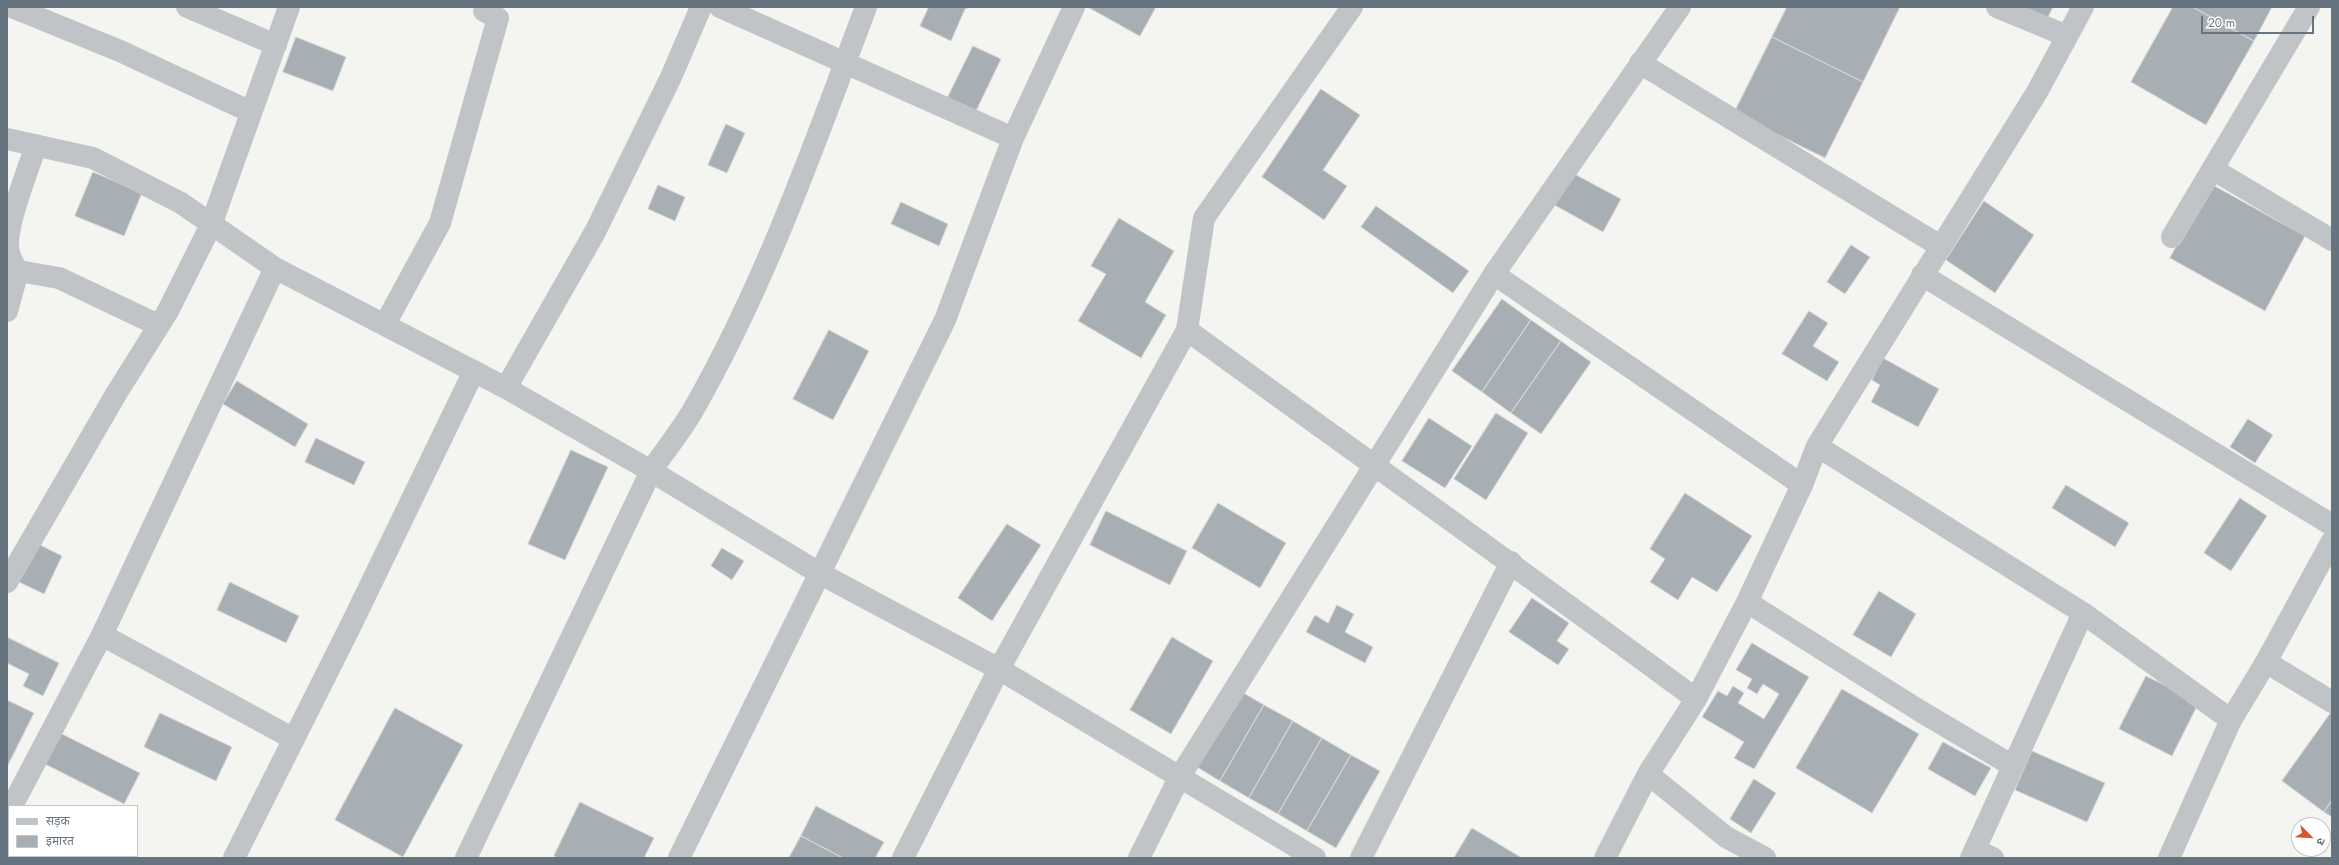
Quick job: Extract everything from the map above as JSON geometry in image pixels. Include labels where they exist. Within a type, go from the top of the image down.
[{"type":"street","points":[[12,7],[120,51],[251,112]]},
{"type":"street","points":[[187,7],[276,44]]},
{"type":"street","points":[[7,582],[56,496],[158,325],[211,225],[289,7]]},
{"type":"street","points":[[385,324],[440,223],[498,18],[484,11],[485,7]]},
{"type":"street","points":[[506,388],[595,232],[671,77],[701,7]]},
{"type":"street","points":[[720,7],[1013,138]]},
{"type":"street","points":[[466,858],[651,471],[692,413],[732,337],[780,234],[866,7]]},
{"type":"street","points":[[679,858],[819,572],[945,320],[1013,138],[1074,7]]},
{"type":"street","points":[[903,858],[999,670],[1187,330],[1204,218],[1352,7]]},
{"type":"street","points":[[1139,858],[1179,778],[1494,274],[1680,7]]},
{"type":"street","points":[[1996,7],[2067,36]]},
{"type":"street","points":[[1605,858],[1648,774],[1696,698],[1747,602],[1802,485],[1817,446],[2037,92],[2083,7]]},
{"type":"street","points":[[2172,237],[2214,170],[2309,7]]},
{"type":"street","points":[[1640,64],[1940,246]]},
{"type":"street","points":[[7,139],[93,158],[181,203],[275,268],[506,388],[651,471],[819,572],[999,670],[1315,858]]},
{"type":"street","points":[[7,311],[12,270],[8,245],[10,227],[36,145]]},
{"type":"street","points":[[2214,170],[2332,240]]},
{"type":"street","points":[[13,805],[102,634],[275,268]]},
{"type":"street","points":[[12,270],[59,278],[158,325]]},
{"type":"street","points":[[1494,274],[1802,485]]},
{"type":"street","points":[[1922,275],[2332,525]]},
{"type":"street","points":[[1187,330],[1374,467],[1511,562],[1696,698]]},
{"type":"street","points":[[234,858],[352,625],[474,371]]},
{"type":"street","points":[[1817,446],[2083,613],[2232,720]]},
{"type":"street","points":[[2177,855],[2232,720],[2266,662],[2332,541]]},
{"type":"street","points":[[1361,858],[1511,562]]},
{"type":"street","points":[[1747,602],[1914,707],[2013,766]]},
{"type":"street","points":[[1980,855],[2013,766],[2083,613]]},
{"type":"street","points":[[102,634],[294,739]]},
{"type":"street","points":[[2266,662],[2332,702]]},
{"type":"street","points":[[1648,774],[1726,837],[1765,858]]},
{"type":"building","points":[[929,7],[971,7],[965,9],[951,41],[920,26]]},
{"type":"building","points":[[1088,7],[1156,7],[1140,36]]},
{"type":"building","points":[[1787,7],[1900,7],[1863,82],[1772,37]]},
{"type":"building","points":[[2013,7],[2053,7],[2045,23]]},
{"type":"building","points":[[2173,7],[2193,7],[2254,41],[2206,125],[2131,82]]},
{"type":"building","points":[[2193,7],[2272,7],[2254,41]]},
{"type":"building","points":[[296,37],[346,57],[333,91],[283,72]]},
{"type":"building","points":[[1772,37],[1863,82],[1825,158],[1734,113]]},
{"type":"building","points":[[973,46],[1001,59],[974,115],[946,101]]},
{"type":"building","points":[[1321,89],[1360,115],[1323,170],[1347,186],[1324,220],[1262,177]]},
{"type":"building","points":[[726,124],[745,133],[727,173],[708,165]]},
{"type":"building","points":[[1567,170],[1621,199],[1603,232],[1549,202]]},
{"type":"building","points":[[93,172],[142,193],[124,236],[75,216]]},
{"type":"building","points":[[2211,184],[2305,236],[2265,311],[2170,258]]},
{"type":"building","points":[[658,185],[685,197],[675,221],[648,209]]},
{"type":"building","points":[[1984,201],[2034,235],[1995,293],[1946,260]]},
{"type":"building","points":[[901,202],[948,224],[939,246],[891,224]]},
{"type":"building","points":[[1376,206],[1469,271],[1453,293],[1361,227]]},
{"type":"building","points":[[1119,218],[1174,251],[1145,302],[1166,315],[1141,358],[1078,321],[1106,274],[1091,266]]},
{"type":"building","points":[[1851,245],[1870,257],[1845,294],[1827,282]]},
{"type":"building","points":[[1502,299],[1531,320],[1482,392],[1452,371]]},
{"type":"building","points":[[1809,311],[1828,323],[1813,346],[1839,362],[1827,381],[1782,354]]},
{"type":"building","points":[[1531,320],[1561,341],[1511,413],[1482,392]]},
{"type":"building","points":[[829,330],[869,351],[833,420],[793,399]]},
{"type":"building","points":[[1561,341],[1591,362],[1541,434],[1511,413]]},
{"type":"building","points":[[1883,358],[1939,389],[1918,427],[1871,402],[1880,385],[1872,380]]},
{"type":"building","points":[[237,381],[308,424],[295,447],[223,404]]},
{"type":"building","points":[[1496,413],[1528,433],[1486,500],[1454,479]]},
{"type":"building","points":[[1429,418],[1472,446],[1445,488],[1402,461]]},
{"type":"building","points":[[2248,419],[2273,435],[2255,463],[2230,447]]},
{"type":"building","points":[[316,438],[365,462],[354,485],[305,462]]},
{"type":"building","points":[[571,450],[608,467],[565,560],[528,544]]},
{"type":"building","points":[[2066,485],[2129,523],[2115,547],[2052,508]]},
{"type":"building","points":[[1685,493],[1752,536],[1717,592],[1692,577],[1678,600],[1650,582],[1665,559],[1650,549]]},
{"type":"building","points":[[2240,498],[2267,516],[2231,571],[2204,553]]},
{"type":"building","points":[[1218,503],[1286,543],[1260,588],[1192,548]]},
{"type":"building","points":[[1106,511],[1187,551],[1170,585],[1090,545]]},
{"type":"building","points":[[1007,524],[1041,545],[992,621],[958,598]]},
{"type":"building","points":[[38,544],[62,556],[44,594],[19,582]]},
{"type":"building","points":[[722,548],[744,561],[732,580],[711,566]]},
{"type":"building","points":[[230,582],[299,616],[286,643],[217,610]]},
{"type":"building","points":[[1879,591],[1916,614],[1891,657],[1853,635]]},
{"type":"building","points":[[1532,598],[1569,623],[1557,641],[1569,649],[1558,665],[1509,632]]},
{"type":"building","points":[[1337,605],[1354,614],[1345,632],[1373,647],[1365,663],[1306,632],[1315,615],[1328,623]]},
{"type":"building","points":[[7,637],[59,663],[43,696],[23,686],[29,674],[7,663]]},
{"type":"building","points":[[1172,637],[1213,661],[1171,734],[1130,710]]},
{"type":"building","points":[[1752,643],[1809,677],[1754,769],[1734,758],[1744,742],[1702,717],[1718,691],[1727,696],[1733,686],[1744,693],[1738,703],[1764,719],[1779,694],[1763,684],[1757,694],[1747,688],[1752,679],[1736,670]]},
{"type":"building","points":[[2146,676],[2199,702],[2172,756],[2119,729]]},
{"type":"building","points":[[1235,688],[1264,705],[1220,781],[1192,764]]},
{"type":"building","points":[[1842,689],[1919,734],[1872,813],[1796,768]]},
{"type":"building","points":[[7,700],[34,713],[7,767]]},
{"type":"building","points":[[1264,705],[1293,721],[1249,798],[1220,781]]},
{"type":"building","points":[[395,708],[463,745],[403,857],[335,820]]},
{"type":"building","points":[[2332,711],[2332,800],[2324,812],[2282,781]]},
{"type":"building","points":[[160,713],[232,747],[216,781],[144,747]]},
{"type":"building","points":[[1293,721],[1322,738],[1278,814],[1249,798]]},
{"type":"building","points":[[60,733],[140,773],[124,804],[45,764]]},
{"type":"building","points":[[1322,738],[1351,755],[1307,831],[1278,814]]},
{"type":"building","points":[[1943,742],[1991,768],[1975,796],[1928,769]]},
{"type":"building","points":[[2032,751],[2105,783],[2087,822],[2015,790]]},
{"type":"building","points":[[1351,755],[1380,771],[1336,848],[1307,831]]},
{"type":"building","points":[[1754,779],[1776,793],[1751,833],[1730,819]]},
{"type":"building","points":[[2332,800],[2332,817],[2324,812]]},
{"type":"building","points":[[580,802],[654,838],[644,858],[558,858],[554,856]]},
{"type":"building","points":[[816,806],[884,842],[875,858],[843,858],[801,836]]},
{"type":"building","points":[[1472,828],[1522,858],[1454,858]]},
{"type":"building","points":[[801,836],[843,858],[789,858]]}]
